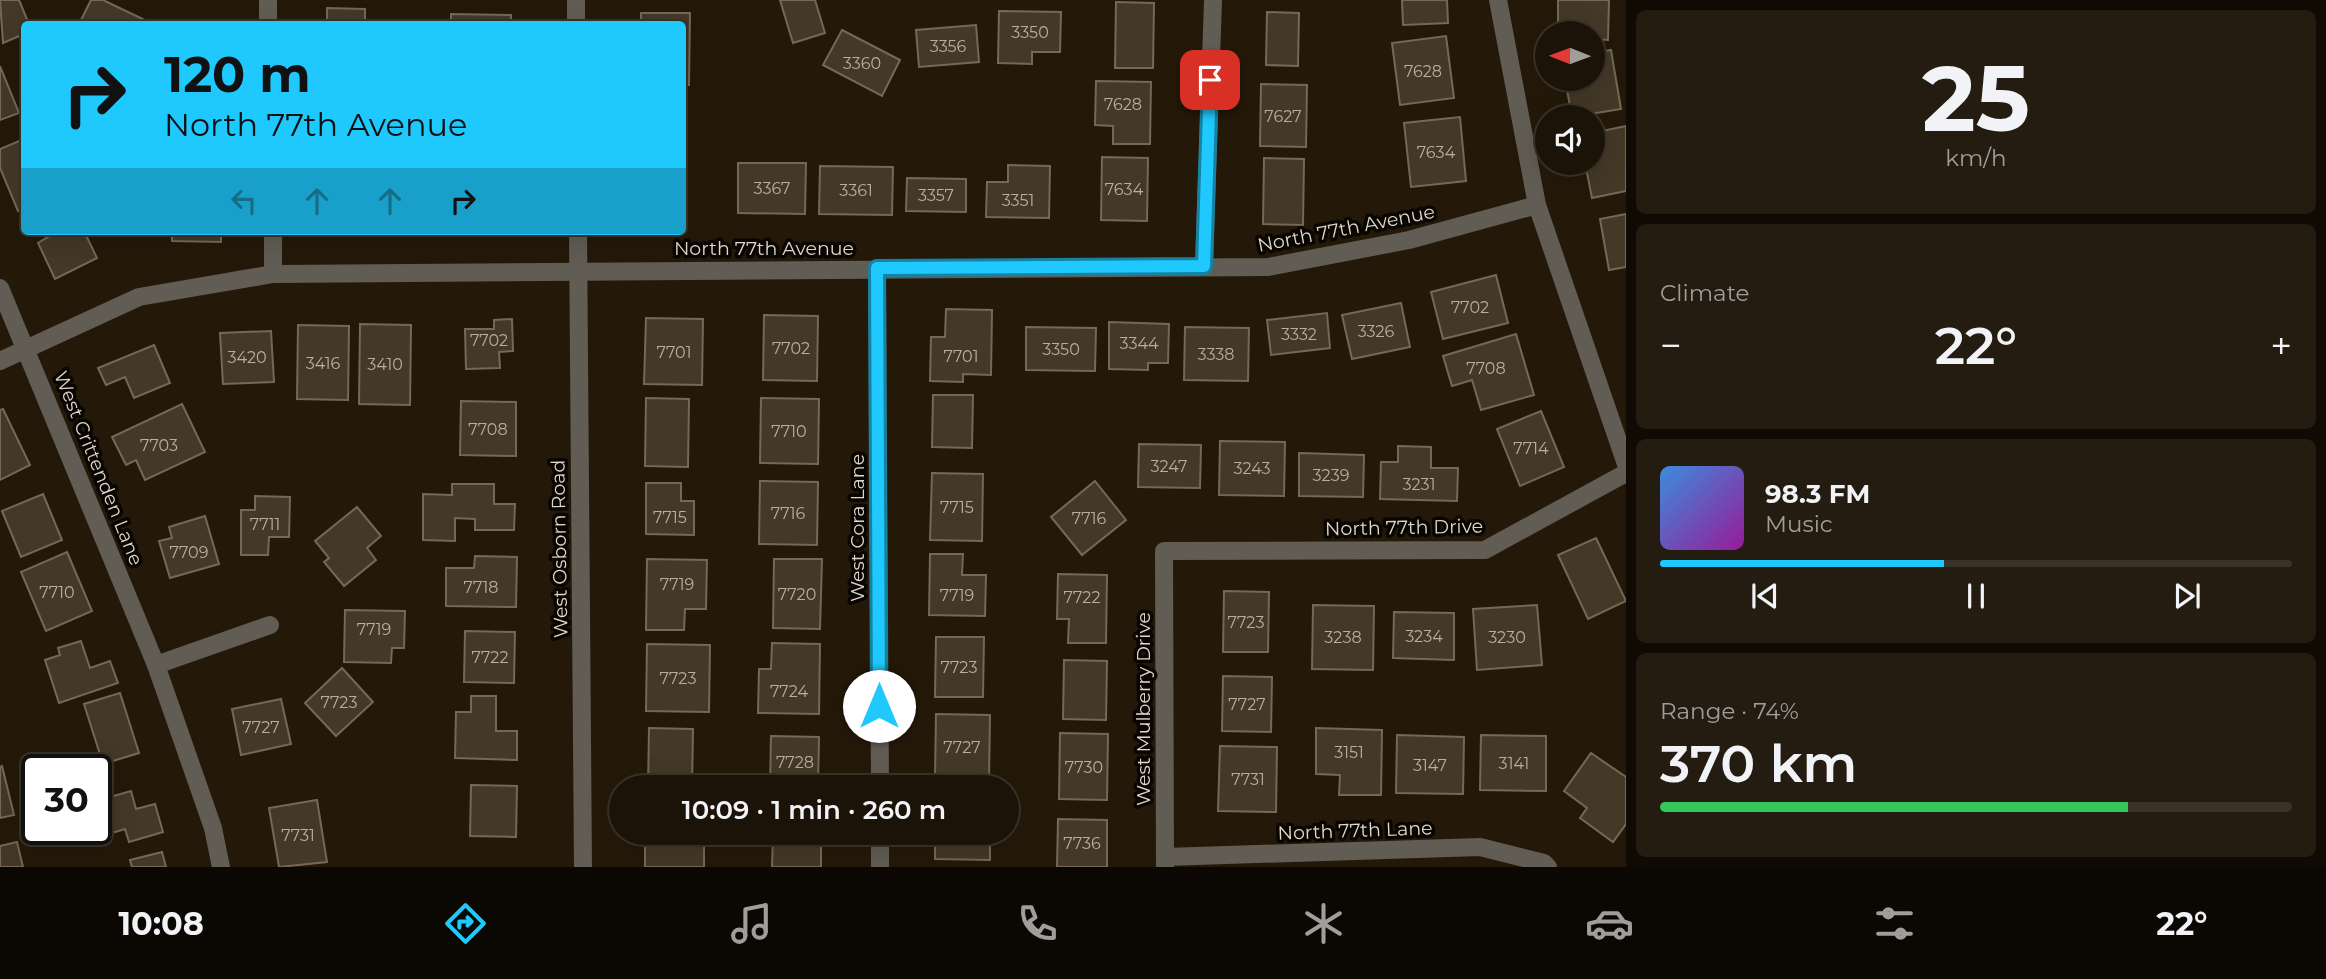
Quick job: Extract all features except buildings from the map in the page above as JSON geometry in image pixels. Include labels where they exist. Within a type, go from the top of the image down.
[{"type":"street","points":[[268,0],[268,21]]},
{"type":"street","points":[[576,0],[576,21]]},
{"type":"street","points":[[1204,266],[1213,0]]},
{"type":"street","points":[[1498,0],[1536,205],[1626,464]]},
{"type":"street","name":"North 77th Avenue","points":[[0,361],[139,297],[273,274],[1268,267],[1409,240],[1536,205]]},
{"type":"street","points":[[272,235],[273,274]]},
{"type":"street","name":"West Osborn Road","points":[[578,235],[583,867]]},
{"type":"street","name":"West Cora Lane","points":[[877,268],[880,775]]},
{"type":"street","name":"West Crittenden Lane","points":[[0,288],[156,665],[213,828],[221,867]]},
{"type":"street","name":"North 77th Drive","points":[[1164,551],[1485,550],[1626,474]]},
{"type":"street","name":"West Mulberry Drive","points":[[1164,551],[1165,862]]},
{"type":"street","points":[[156,665],[270,625]]},
{"type":"street","points":[[880,845],[880,867]]},
{"type":"street","name":"North 77th Lane","points":[[1165,862],[1480,847],[1546,865]]},
{"type":"route","points":[[879,706],[877,268],[1204,266],[1210,80]]}]
